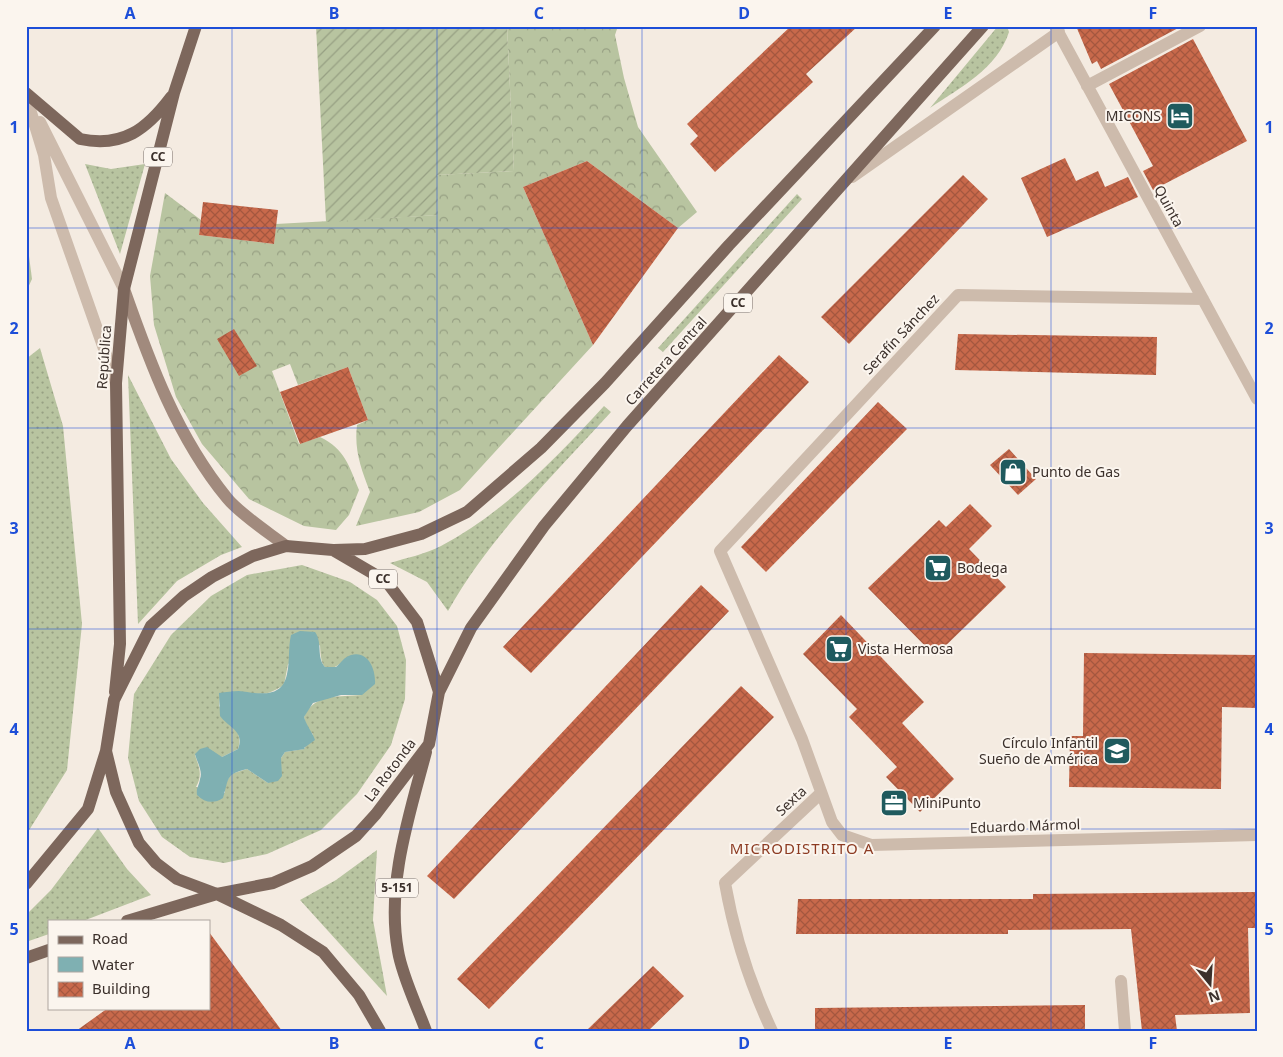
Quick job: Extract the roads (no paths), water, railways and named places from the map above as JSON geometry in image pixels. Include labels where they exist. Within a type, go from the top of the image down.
[{"type":"main road","name":"República","points":[[114,700],[120,644],[116,383],[124,289],[174,93],[196,26]]},
{"type":"main road","name":"CC","points":[[333,550],[365,549],[421,534],[466,512],[542,448],[605,383],[729,245],[935,26]]},
{"type":"main road","name":"Carretera Central","points":[[439,692],[471,628],[544,526],[634,419],[983,26]]},
{"type":"main road","points":[[26,95],[80,139],[109,142],[141,130],[155,118],[174,93]]},
{"type":"main road","name":"La Rotonda","points":[[286,546],[333,550],[386,581],[417,622],[439,692],[429,744],[376,814],[356,836],[312,866],[273,883],[217,894],[177,879],[156,862],[139,843],[116,792],[106,752],[114,700],[151,626],[184,596],[212,577],[253,556],[286,546]]},
{"type":"main road","name":"5-151","points":[[426,1031],[398,954],[394,921],[400,859],[408,820],[429,744]]},
{"type":"main road","name":"CC","points":[[26,884],[88,809],[106,752]]},
{"type":"main road","points":[[217,894],[281,925],[323,952],[359,995],[380,1031]]},
{"type":"main road","name":"CC","points":[[130,920],[217,894]]},
{"type":"main road","points":[[26,958],[48,950]]},
{"type":"street","points":[[1087,86],[1200,26]]},
{"type":"street","points":[[848,179],[1057,29]]},
{"type":"street","name":"Quinta","points":[[1057,29],[1257,399]]},
{"type":"street","points":[[26,95],[124,289],[151,364],[180,427],[228,499],[286,546]]},
{"type":"street","points":[[26,95],[44,155],[51,198],[116,383]]},
{"type":"street","name":"Serafín Sánchez","points":[[720,551],[958,295],[1202,299]]},
{"type":"street","name":"Sexta","points":[[720,551],[802,739],[821,793],[725,883],[731,918],[757,998],[772,1031]]},
{"type":"street","name":"Eduardo Mármol","points":[[821,793],[832,822],[842,835],[871,845],[1257,835]]},
{"type":"street","points":[[1121,981],[1125,1031]]},
{"type":"water","points":[[300,631],[315,632],[319,641],[322,663],[325,667],[336,667],[351,655],[357,654],[367,659],[373,668],[375,684],[362,695],[341,695],[313,703],[304,717],[315,740],[305,749],[285,752],[281,758],[282,776],[278,781],[268,783],[247,769],[231,775],[223,798],[213,802],[203,800],[197,795],[201,773],[195,754],[200,749],[207,747],[222,757],[238,749],[240,743],[238,734],[220,716],[219,693],[239,691],[268,693],[280,688],[287,674],[291,635]]},
{"type":"place","name":"MICONS","points":[[1180,116]]},
{"type":"place","name":"Punto de Gas","points":[[1013,472]]},
{"type":"place","name":"Bodega","points":[[938,568]]},
{"type":"place","name":"Vista Hermosa","points":[[839,649]]},
{"type":"place","name":"Círculo Infantil Sueño de América","points":[[1117,751]]},
{"type":"place","name":"MiniPunto","points":[[894,803]]},
{"type":"district","name":"MICRODISTRITO A","points":[[802,849]]}]
